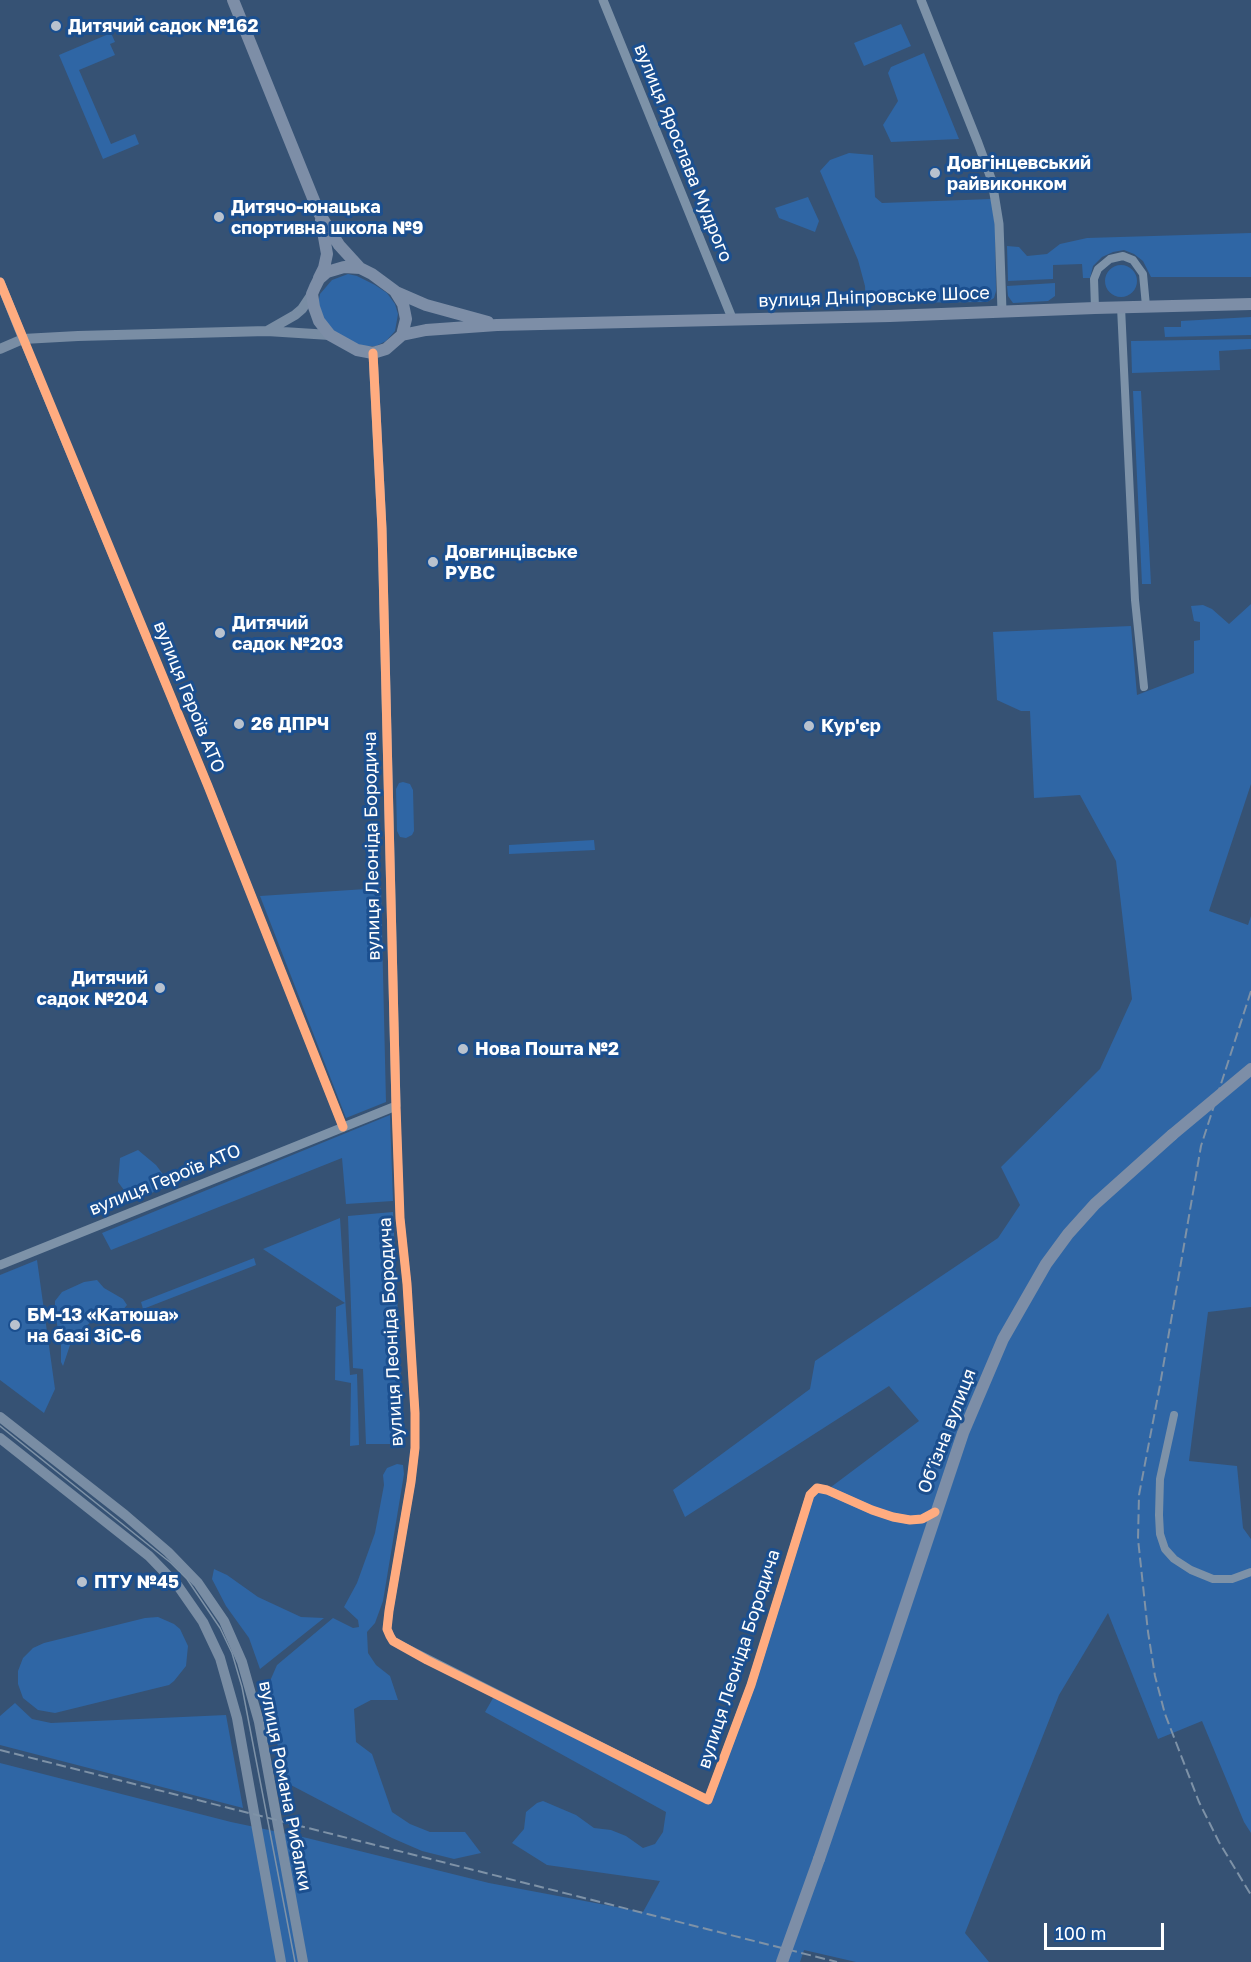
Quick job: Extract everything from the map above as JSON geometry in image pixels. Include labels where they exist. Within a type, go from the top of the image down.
[{"type":"main road","points":[[233,0],[319,213],[339,245],[360,268],[395,291],[426,305],[497,325]]},
{"type":"main road","points":[[267,330],[302,309],[324,268],[327,254],[319,213]]},
{"type":"main road","points":[[319,279],[334,269],[360,268]]},
{"type":"main road","points":[[312,294],[316,315],[330,335],[357,350],[373,353],[386,349],[402,335],[406,319],[405,311],[395,291]]},
{"type":"main road","name":"вулиця Дніпровське Шосе","points":[[402,335],[426,330],[497,325],[890,316],[1251,304]]},
{"type":"main road","points":[[0,349],[23,339],[267,330],[330,335]]},
{"type":"main road","name":"Обʼїзна вулиця","points":[[782,1962],[890,1652],[963,1433],[1003,1339],[1046,1264],[1068,1234],[1095,1204],[1251,1069]]},
{"type":"main road","name":"вулиця Романа Рибалки","points":[[0,1417],[125,1515],[168,1552],[198,1583],[224,1621],[247,1678],[259,1722],[303,1962]]},
{"type":"main road","name":"вулиця Романа Рибалки","points":[[0,1438],[149,1556],[178,1586],[203,1622],[220,1658],[237,1718],[281,1962]]},
{"type":"street","name":"вулиця Ярослава Мудрого","points":[[603,0],[732,318]]},
{"type":"street","points":[[921,0],[992,182],[999,224],[1002,311]]},
{"type":"street","points":[[1095,308],[1094,279],[1098,269],[1110,259],[1123,256],[1133,260],[1143,274],[1146,306]]},
{"type":"street","name":"вулиця Героїв АТО","points":[[0,282],[208,786],[343,1127]]},
{"type":"street","points":[[1121,307],[1135,600],[1144,687]]},
{"type":"street","name":"вулиця Леоніда Бородича","points":[[373,353],[381,529],[400,1218],[407,1284],[415,1413],[415,1448],[411,1482],[387,1629],[393,1641],[708,1800],[751,1685],[810,1495],[817,1488],[827,1490],[872,1510],[910,1520],[922,1519],[935,1512]]},
{"type":"street","name":"вулиця Героїв АТО","points":[[0,1265],[396,1106]]},
{"type":"street","points":[[1174,1415],[1160,1479],[1160,1534],[1165,1549],[1174,1559],[1191,1570],[1213,1579],[1232,1579],[1251,1572]]},
{"type":"shaded area","points":[[901,24],[911,46],[864,66],[854,43]]},
{"type":"shaded area","points":[[111,33],[115,42],[110,44],[115,55],[79,70],[111,144],[135,134],[139,144],[103,159],[59,55]]},
{"type":"shaded area","points":[[924,53],[959,139],[891,142],[883,125],[898,101],[888,73],[891,67]]},
{"type":"shaded area","points":[[849,153],[873,155],[875,197],[882,203],[991,199],[995,224],[996,291],[994,298],[987,302],[866,303],[865,286],[858,260],[820,171],[830,160]]},
{"type":"shaded area","points":[[808,197],[819,221],[815,232],[779,218],[775,208]]},
{"type":"shaded area","points":[[1251,233],[1251,277],[1151,277],[1143,261],[1124,250],[1102,257],[1093,266],[1090,278],[1083,278],[1082,264],[1053,265],[1053,279],[1008,281],[1007,246],[1019,247],[1027,256],[1047,254],[1060,244],[1087,238]]},
{"type":"shaded area","points":[[1121,265],[1132,270],[1137,281],[1132,292],[1121,297],[1110,292],[1105,281],[1110,270]]},
{"type":"shaded area","points":[[348,274],[375,285],[387,293],[395,304],[398,314],[395,331],[386,341],[376,346],[364,346],[347,341],[327,327],[318,303],[320,294],[332,280]]},
{"type":"shaded area","points":[[1055,283],[1055,296],[1048,301],[1013,303],[1008,296],[1007,286]]},
{"type":"shaded area","points":[[1251,317],[1251,335],[1165,337],[1164,327],[1181,327],[1181,321]]},
{"type":"shaded area","points":[[1251,339],[1251,349],[1219,351],[1220,370],[1132,373],[1131,341]]},
{"type":"shaded area","points":[[1133,391],[1141,391],[1151,584],[1142,584]]},
{"type":"shaded area","points":[[1251,604],[1251,784],[1209,911],[1248,925],[1251,916],[1251,1307],[1208,1312],[1189,1461],[1237,1466],[1243,1528],[1251,1539],[1251,1833],[1244,1822],[1202,1721],[1158,1739],[1108,1613],[1059,1695],[965,1933],[989,1962],[856,1962],[804,1950],[800,1962],[0,1962],[0,1763],[231,1822],[307,1838],[489,1883],[643,1912],[660,1881],[547,1865],[512,1843],[524,1829],[526,1812],[543,1801],[576,1815],[594,1828],[611,1830],[626,1836],[643,1848],[655,1844],[663,1832],[666,1812],[485,1712],[496,1693],[707,1800],[751,1685],[810,1495],[817,1488],[827,1490],[919,1421],[889,1386],[685,1517],[673,1490],[810,1389],[815,1361],[998,1238],[1020,1205],[1001,1167],[1100,1069],[1132,999],[1116,861],[1080,795],[1034,798],[1030,711],[1021,711],[997,700],[993,632],[1131,626],[1137,695],[1194,673],[1194,641],[1200,640],[1200,622],[1194,621],[1191,606],[1203,605],[1212,609],[1229,624]]},
{"type":"shaded area","points":[[399,783],[410,784],[413,790],[414,831],[406,838],[400,837],[397,831],[396,789]]},
{"type":"shaded area","points":[[594,840],[595,850],[509,854],[509,845]]},
{"type":"shaded area","points":[[381,888],[386,1102],[346,1118],[260,896]]},
{"type":"shaded area","points":[[390,1115],[393,1201],[346,1204],[342,1158],[111,1250],[102,1233]]},
{"type":"shaded area","points":[[138,1150],[156,1165],[168,1181],[166,1187],[132,1201],[118,1182],[120,1158]]},
{"type":"shaded area","points":[[393,1212],[404,1444],[366,1444],[363,1369],[353,1368],[348,1216]]},
{"type":"shaded area","points":[[340,1218],[350,1375],[357,1374],[359,1445],[350,1446],[351,1383],[335,1380],[336,1307],[345,1303],[263,1249]]},
{"type":"shaded area","points":[[254,1258],[256,1265],[143,1309],[141,1302]]},
{"type":"shaded area","points":[[37,1260],[55,1389],[44,1413],[0,1380],[0,1275]]},
{"type":"shaded area","points":[[97,1280],[104,1288],[123,1299],[127,1305],[121,1312],[91,1322],[80,1331],[72,1339],[63,1366],[55,1301],[62,1292],[84,1282]]},
{"type":"shaded area","points":[[397,1464],[403,1465],[404,1474],[383,1601],[375,1623],[367,1632],[368,1653],[376,1665],[390,1676],[398,1700],[371,1700],[354,1709],[356,1742],[372,1754],[392,1812],[410,1824],[430,1832],[465,1832],[481,1853],[454,1859],[422,1851],[392,1838],[287,1783],[274,1730],[270,1681],[277,1665],[333,1618],[353,1628],[359,1627],[358,1620],[344,1607],[357,1583],[375,1533],[384,1485],[383,1475],[387,1468]]},
{"type":"shaded area","points":[[214,1569],[227,1575],[258,1597],[301,1617],[324,1618],[260,1669],[249,1638],[226,1606],[212,1579]]},
{"type":"shaded area","points":[[158,1617],[180,1629],[188,1646],[186,1666],[169,1685],[55,1713],[38,1710],[23,1698],[18,1684],[18,1671],[23,1658],[33,1648],[44,1643],[145,1618]]},
{"type":"shaded area","points":[[15,1703],[32,1719],[51,1723],[226,1715],[243,1808],[0,1745],[0,1716]]},
{"type":"tram line","points":[[0,1426],[171,1563],[187,1579],[220,1628],[232,1653],[242,1687],[295,1962]]},
{"type":"railway","points":[[1251,991],[1201,1146],[1139,1495],[1138,1539],[1148,1632],[1155,1676],[1165,1714],[1199,1802],[1219,1842],[1251,1895]]},
{"type":"railway","points":[[0,1750],[837,1962]]},
{"type":"cycle path","points":[[0,282],[208,786],[343,1127]]},
{"type":"cycle path","points":[[373,353],[382,529],[400,1218],[407,1284],[415,1413],[415,1448],[389,1611],[387,1629],[390,1636],[393,1641],[427,1660],[708,1800],[751,1685],[810,1495],[817,1488],[827,1490],[872,1510],[910,1520],[922,1519],[935,1512]]},
{"type":"place","name":"Дитячий садок №162","points":[[56,26]]},
{"type":"place","name":"Довгінцевський райвиконком","points":[[935,173]]},
{"type":"place","name":"Дитячо-юнацька спортивна школа №9","points":[[219,217]]},
{"type":"place","name":"Довгинцівське РУВС","points":[[433,562]]},
{"type":"place","name":"Дитячий садок №203","points":[[220,633]]},
{"type":"place","name":"26 ДПРЧ","points":[[239,724]]},
{"type":"place","name":"Кур'єр","points":[[809,726]]},
{"type":"place","name":"Дитячий садок №204","points":[[160,988]]},
{"type":"place","name":"Нова Пошта №2","points":[[463,1049]]},
{"type":"place","name":"БМ-13 «Катюша» на базі ЗіС-6","points":[[15,1325]]},
{"type":"place","name":"ПТУ №45","points":[[82,1582]]}]
